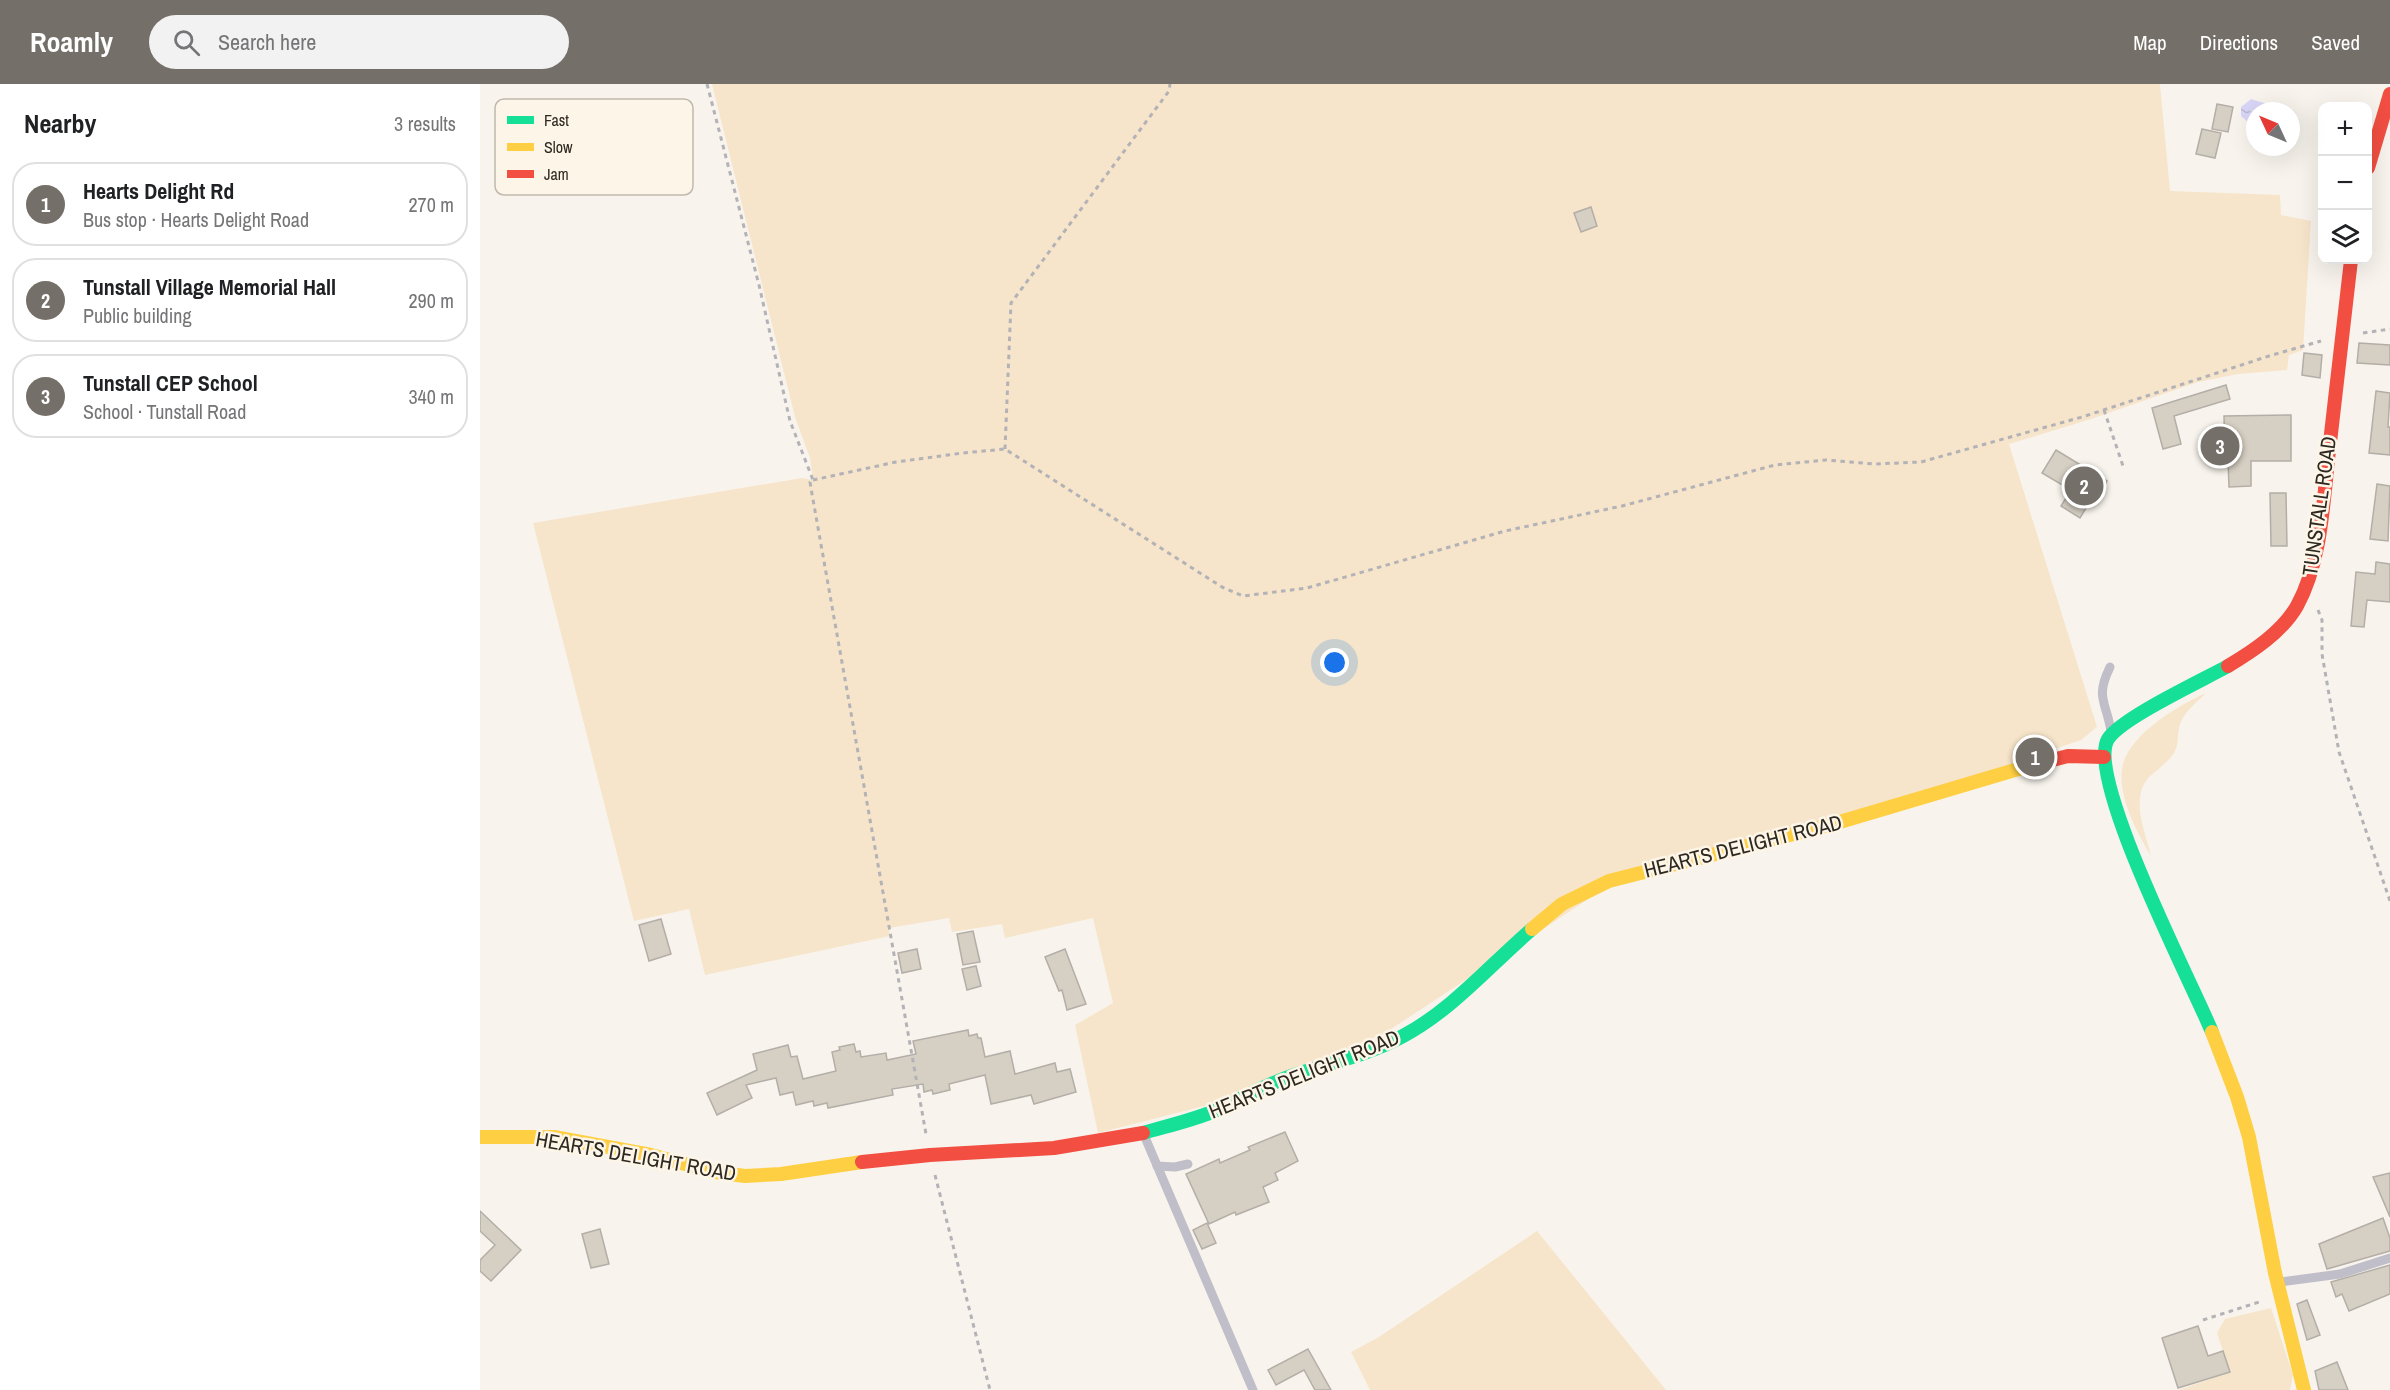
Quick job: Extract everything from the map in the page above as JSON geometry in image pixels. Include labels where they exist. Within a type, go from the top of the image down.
[{"type":"street","points":[[2371,156],[2390,94]]},
{"type":"street","name":"TUNSTALL ROAD","points":[[2112,733],[2165,698],[2252,652],[2277,633],[2292,615],[2307,587],[2316,550],[2351,264]]},
{"type":"street","points":[[2112,733],[2105,744],[2104,757],[2117,812],[2231,1075],[2246,1124],[2279,1290],[2304,1390]]},
{"type":"street","name":"HEARTS DELIGHT ROAD","points":[[480,1137],[554,1137],[651,1155],[715,1172],[745,1176],[782,1174],[869,1161],[930,1155],[1054,1148],[1143,1133],[1215,1111],[1291,1076],[1368,1052],[1404,1036],[1452,1003],[1497,959],[1562,904],[1609,881],[1833,824],[2052,759],[2068,756],[2104,757]]},
{"type":"lane","points":[[2110,668],[2101,685],[2102,700],[2112,733]]},
{"type":"lane","points":[[1143,1133],[1253,1390]]},
{"type":"lane","points":[[1157,1166],[1175,1167],[1188,1164]]},
{"type":"lane","points":[[2279,1290],[2390,1258]]},
{"type":"path","points":[[707,84],[759,285],[790,420],[813,480]]},
{"type":"path","points":[[1005,449],[1011,303],[1169,91],[1170,84]]},
{"type":"path","points":[[990,1390],[930,1155],[810,482],[896,462],[1005,449],[1186,565],[1222,587],[1243,596],[1307,588],[1505,531],[1622,506],[1775,465],[1826,460],[1874,464],[1921,462],[2104,410],[2269,356],[2343,336],[2390,329]]},
{"type":"path","points":[[2104,410],[2123,466]]},
{"type":"path","points":[[2307,587],[2322,620],[2322,654],[2339,752],[2390,901]]},
{"type":"path","points":[[2204,1320],[2279,1290]]},
{"type":"shaded area","points":[[712,84],[2160,84],[2170,191],[2280,195],[2281,215],[2311,221],[2303,350],[2289,355],[2287,370],[2238,374],[2198,382],[2088,420],[2009,444],[2097,727],[2081,740],[1926,793],[1631,871],[1385,1033],[1212,1104],[1098,1133],[1075,1025],[1113,1003],[1093,918],[1005,938],[1002,924],[952,932],[949,918],[889,928],[890,936],[705,975],[689,909],[634,921],[533,523],[802,478],[813,480],[810,458],[795,417]]},
{"type":"shaded area","points":[[2206,693],[2183,718],[2173,754],[2143,785],[2140,795],[2141,815],[2151,856],[2126,803],[2122,769],[2126,757],[2133,745],[2155,723],[2182,705]]},
{"type":"shaded area","points":[[1537,1231],[1666,1390],[1370,1390],[1351,1352],[1379,1337]]},
{"type":"shaded area","points":[[2271,1308],[2293,1375],[2290,1390],[2179,1390],[2230,1372],[2217,1333],[2225,1319]]},
{"type":"water","points":[[2246,103],[2246,120],[2241,116],[2241,107]]},
{"type":"building","points":[[2217,104],[2233,107],[2228,132],[2212,129]]},
{"type":"building","points":[[2202,129],[2221,133],[2215,158],[2196,154]]},
{"type":"building","points":[[1591,207],[1597,226],[1581,232],[1574,213]]},
{"type":"building","points":[[2359,343],[2390,345],[2390,365],[2357,363]]},
{"type":"building","points":[[2304,353],[2322,355],[2320,378],[2302,375]]},
{"type":"building","points":[[2226,385],[2230,399],[2174,416],[2181,444],[2163,449],[2152,408]]},
{"type":"building","points":[[2376,391],[2390,393],[2388,427],[2390,427],[2390,455],[2369,453]]},
{"type":"building","points":[[2291,415],[2291,461],[2251,461],[2251,486],[2229,487],[2228,461],[2225,461],[2224,416]]},
{"type":"building","points":[[2056,450],[2107,481],[2093,505],[2089,503],[2080,518],[2061,506],[2071,490],[2042,473]]},
{"type":"building","points":[[2377,484],[2390,486],[2388,541],[2370,539]]},
{"type":"building","points":[[2270,493],[2286,493],[2287,546],[2271,546]]},
{"type":"building","points":[[2376,562],[2390,564],[2390,602],[2367,600],[2364,627],[2351,626],[2356,572],[2375,574]]},
{"type":"building","points":[[661,919],[671,954],[649,961],[639,925]]},
{"type":"building","points":[[973,931],[980,962],[963,965],[957,934]]},
{"type":"building","points":[[917,949],[921,969],[902,973],[898,953]]},
{"type":"building","points":[[1065,949],[1086,1004],[1067,1010],[1062,990],[1059,991],[1045,957]]},
{"type":"building","points":[[976,966],[981,986],[967,990],[962,969]]},
{"type":"building","points":[[968,1030],[969,1036],[977,1034],[978,1038],[981,1038],[985,1057],[1010,1051],[1015,1074],[1055,1063],[1057,1072],[1070,1069],[1076,1092],[1034,1104],[1031,1095],[991,1104],[985,1075],[949,1084],[950,1090],[933,1094],[932,1090],[924,1092],[923,1084],[892,1089],[893,1095],[828,1108],[827,1103],[814,1106],[813,1101],[796,1105],[793,1092],[780,1095],[776,1078],[746,1085],[752,1098],[717,1115],[707,1093],[757,1070],[753,1054],[788,1045],[791,1057],[797,1056],[803,1079],[836,1071],[832,1052],[840,1050],[839,1047],[854,1044],[856,1052],[860,1051],[861,1057],[886,1053],[887,1060],[916,1054],[913,1041]]},
{"type":"building","points":[[1285,1132],[1298,1161],[1275,1173],[1278,1180],[1263,1187],[1269,1202],[1236,1215],[1235,1212],[1209,1224],[1186,1174],[1219,1159],[1220,1163],[1250,1150],[1248,1147]]},
{"type":"building","points":[[2390,1173],[2390,1217],[2373,1177]]},
{"type":"building","points":[[480,1211],[521,1250],[491,1281],[480,1271],[480,1260],[495,1245],[480,1231]]},
{"type":"building","points":[[2383,1218],[2390,1238],[2390,1251],[2327,1269],[2319,1244]]},
{"type":"building","points":[[1207,1223],[1216,1243],[1202,1249],[1193,1230]]},
{"type":"building","points":[[600,1229],[609,1264],[591,1268],[582,1234]]},
{"type":"building","points":[[2390,1265],[2390,1294],[2349,1311],[2342,1294],[2336,1297],[2331,1282]]},
{"type":"building","points":[[2307,1300],[2320,1335],[2307,1340],[2297,1304]]},
{"type":"building","points":[[2198,1326],[2208,1356],[2223,1351],[2230,1372],[2178,1388],[2162,1338]]},
{"type":"building","points":[[1308,1349],[1331,1390],[1315,1390],[1304,1370],[1276,1385],[1268,1370]]},
{"type":"building","points":[[2337,1362],[2348,1390],[2319,1390],[2315,1371]]},
{"type":"traffic: fast","points":[[2212,1032],[2144,882],[2112,794],[2105,761],[2108,739],[2116,730],[2145,710],[2228,666]]},
{"type":"traffic: fast","points":[[1143,1133],[1208,1114],[1281,1080],[1390,1043],[1438,1013],[1532,929]]},
{"type":"traffic: slow","points":[[1532,929],[1562,904],[1609,881],[1833,824],[2025,767]]},
{"type":"traffic: slow","points":[[2212,1032],[2237,1097],[2249,1137],[2275,1273],[2304,1390]]},
{"type":"traffic: slow","points":[[480,1137],[554,1137],[651,1155],[715,1172],[745,1176],[781,1174],[862,1162]]},
{"type":"traffic: jam","points":[[2372,156],[2390,94]]},
{"type":"traffic: jam","points":[[2228,666],[2257,647],[2291,615],[2312,570],[2323,510],[2351,264]]},
{"type":"traffic: jam","points":[[2025,767],[2068,756],[2104,757]]},
{"type":"traffic: jam","points":[[862,1162],[930,1155],[1054,1148],[1143,1133]]},
{"type":"place","name":"Tunstall CEP School","points":[[2220,446]]},
{"type":"place","name":"Tunstall Village Memorial Hall","points":[[2084,486]]},
{"type":"place","name":"Hearts Delight Rd","points":[[2035,757]]}]
